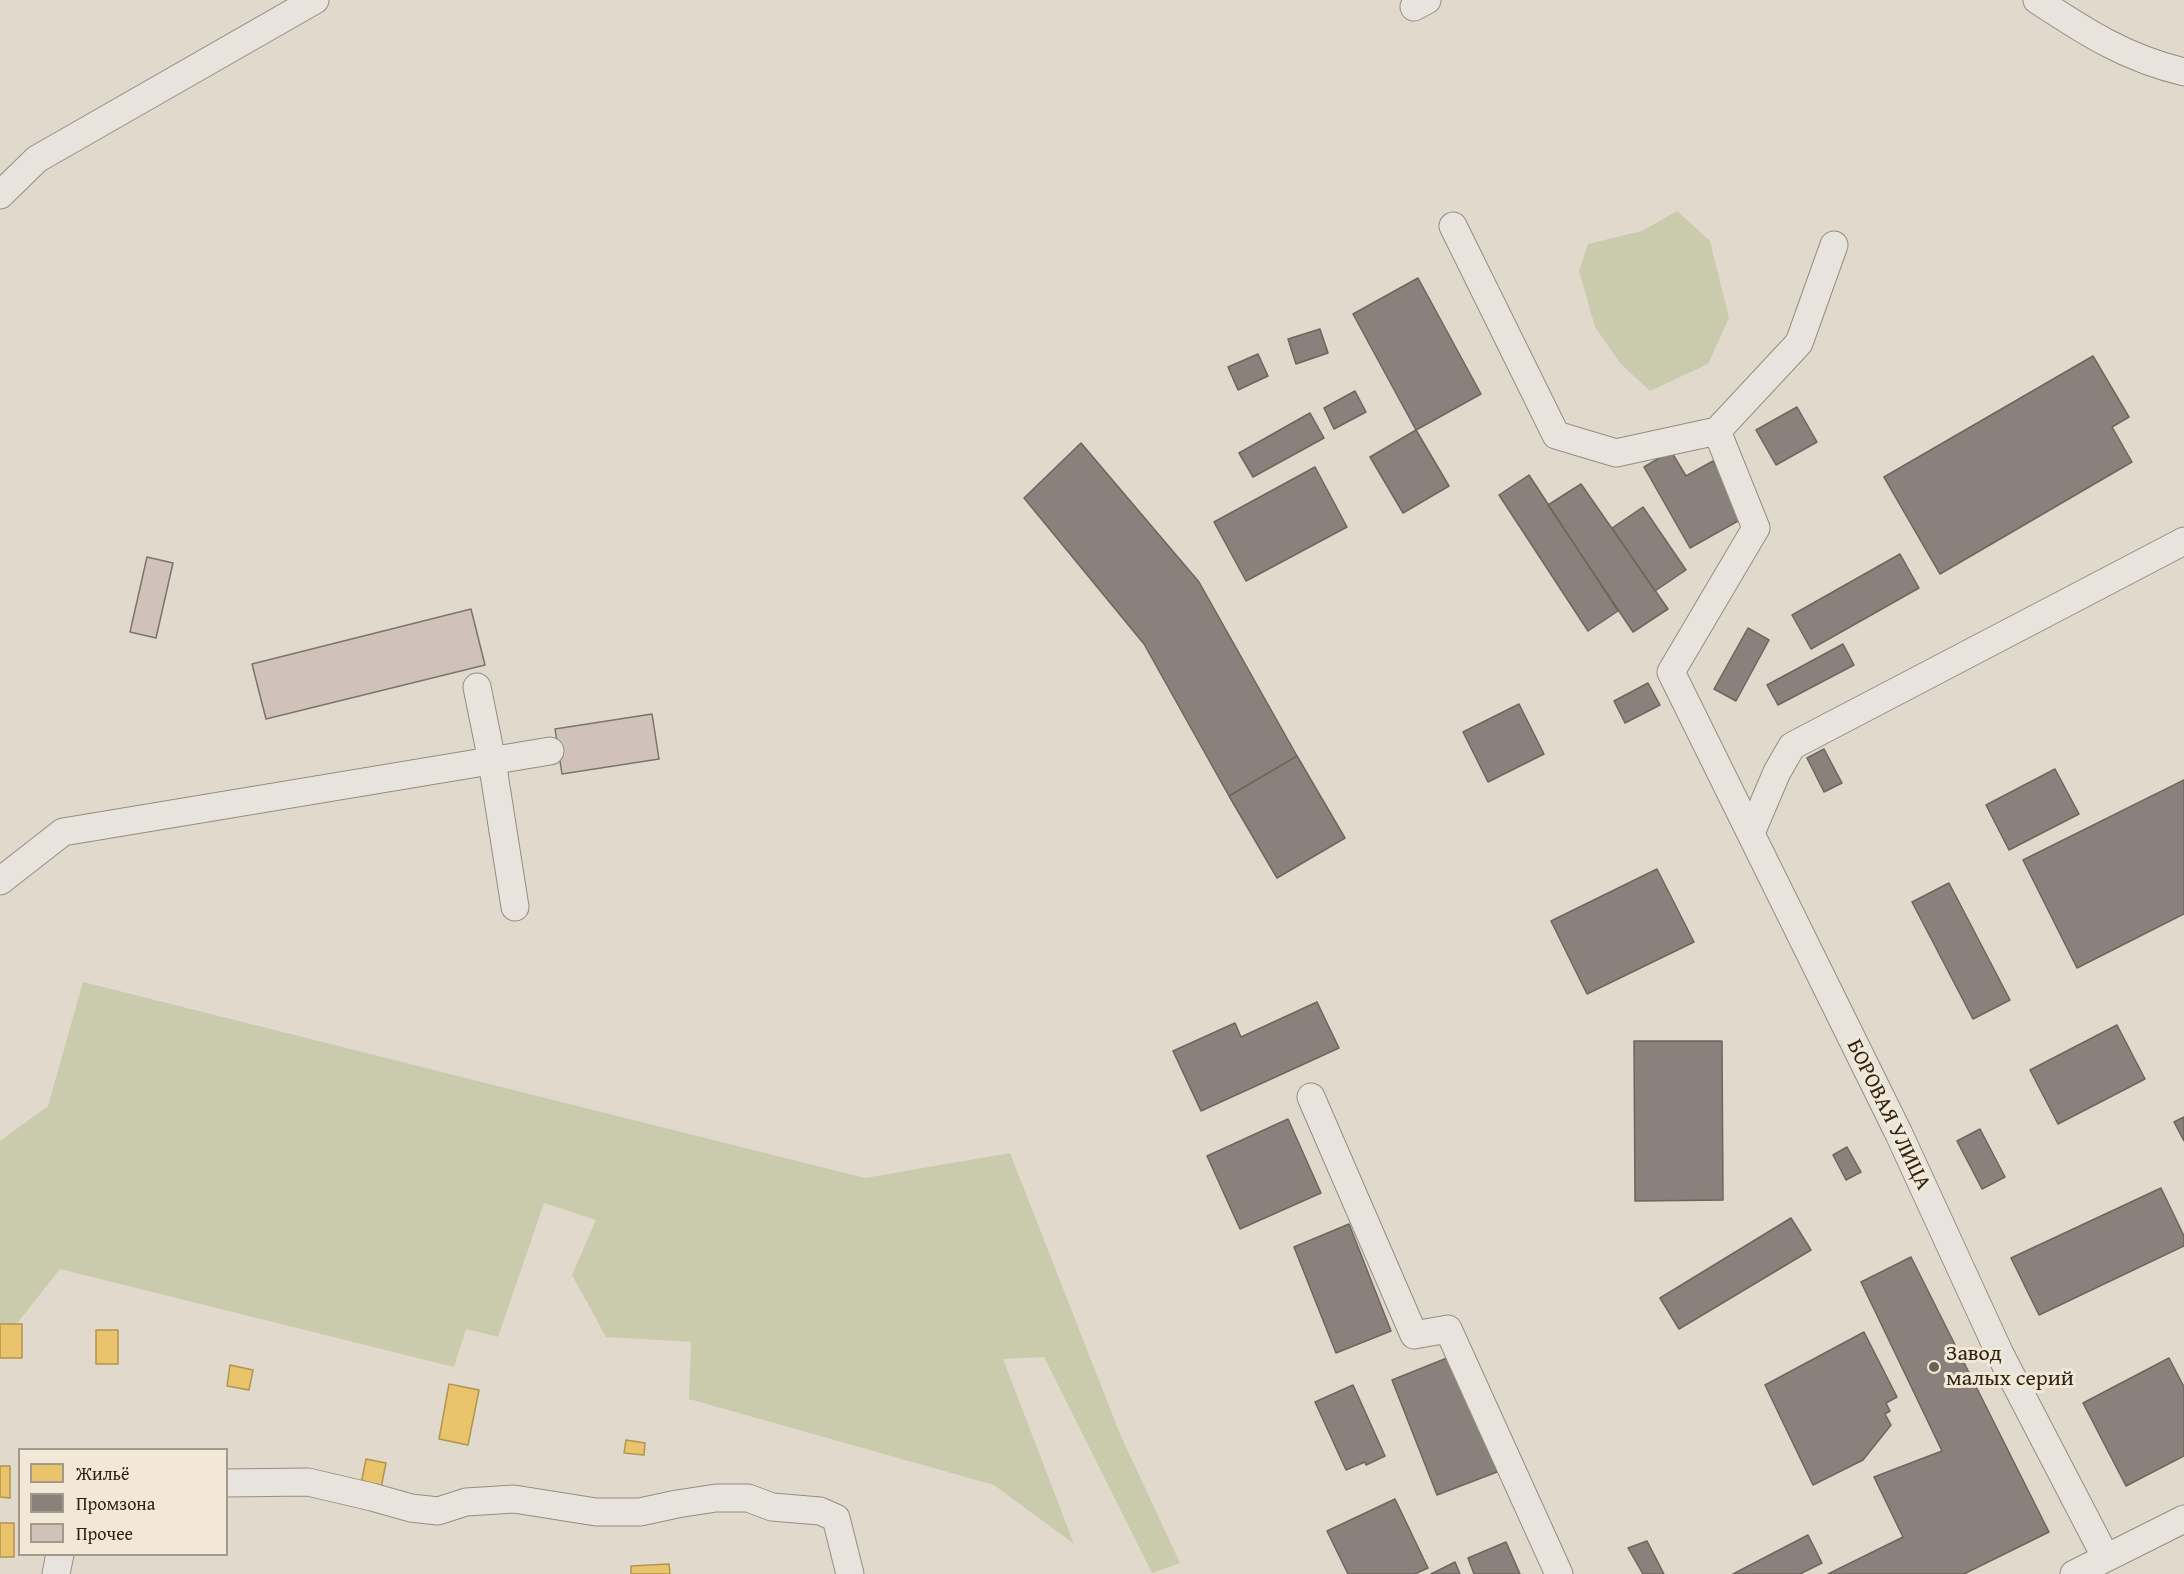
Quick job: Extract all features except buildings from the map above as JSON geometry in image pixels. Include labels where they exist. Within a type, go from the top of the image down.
[{"type":"street","points":[[0,195],[37,159],[315,0]]},
{"type":"street","points":[[2037,0],[2116,49],[2162,67],[2184,72]]},
{"type":"street","points":[[1453,226],[1556,435],[1616,453],[1717,431],[1799,343],[1834,245]]},
{"type":"street","name":"БОРОВАЯ УЛИЦА","points":[[1717,431],[1756,528],[1671,672],[1899,1134],[2000,1354],[2106,1558]]},
{"type":"street","points":[[1751,833],[1777,772],[1792,746],[2184,541]]},
{"type":"street","points":[[477,687],[492,761],[515,907]]},
{"type":"street","points":[[0,881],[63,832],[550,751]]},
{"type":"street","points":[[1311,1097],[1414,1335],[1448,1329],[1559,1574]]},
{"type":"street","points":[[228,1483],[308,1482],[411,1508],[438,1510],[466,1502],[514,1499],[596,1512],[640,1512],[716,1498],[748,1498],[772,1507],[820,1511],[836,1518],[850,1574]]},
{"type":"street","points":[[2074,1574],[2184,1519]]},
{"type":"street","points":[[56,1574],[60,1556]]},
{"type":"green space","points":[[1677,211],[1710,241],[1729,318],[1708,364],[1650,391],[1620,363],[1595,327],[1579,271],[1588,244],[1642,231]]},
{"type":"green space","points":[[83,982],[865,1178],[1010,1153],[1120,1434],[1180,1563],[1152,1573],[1044,1357],[1003,1359],[1074,1544],[994,1485],[689,1399],[691,1342],[606,1337],[572,1275],[596,1220],[544,1203],[498,1337],[466,1329],[454,1367],[60,1269],[0,1345],[0,1141],[48,1106]]},
{"type":"place","name":"Завод малых серий","points":[[1934,1367]]}]
